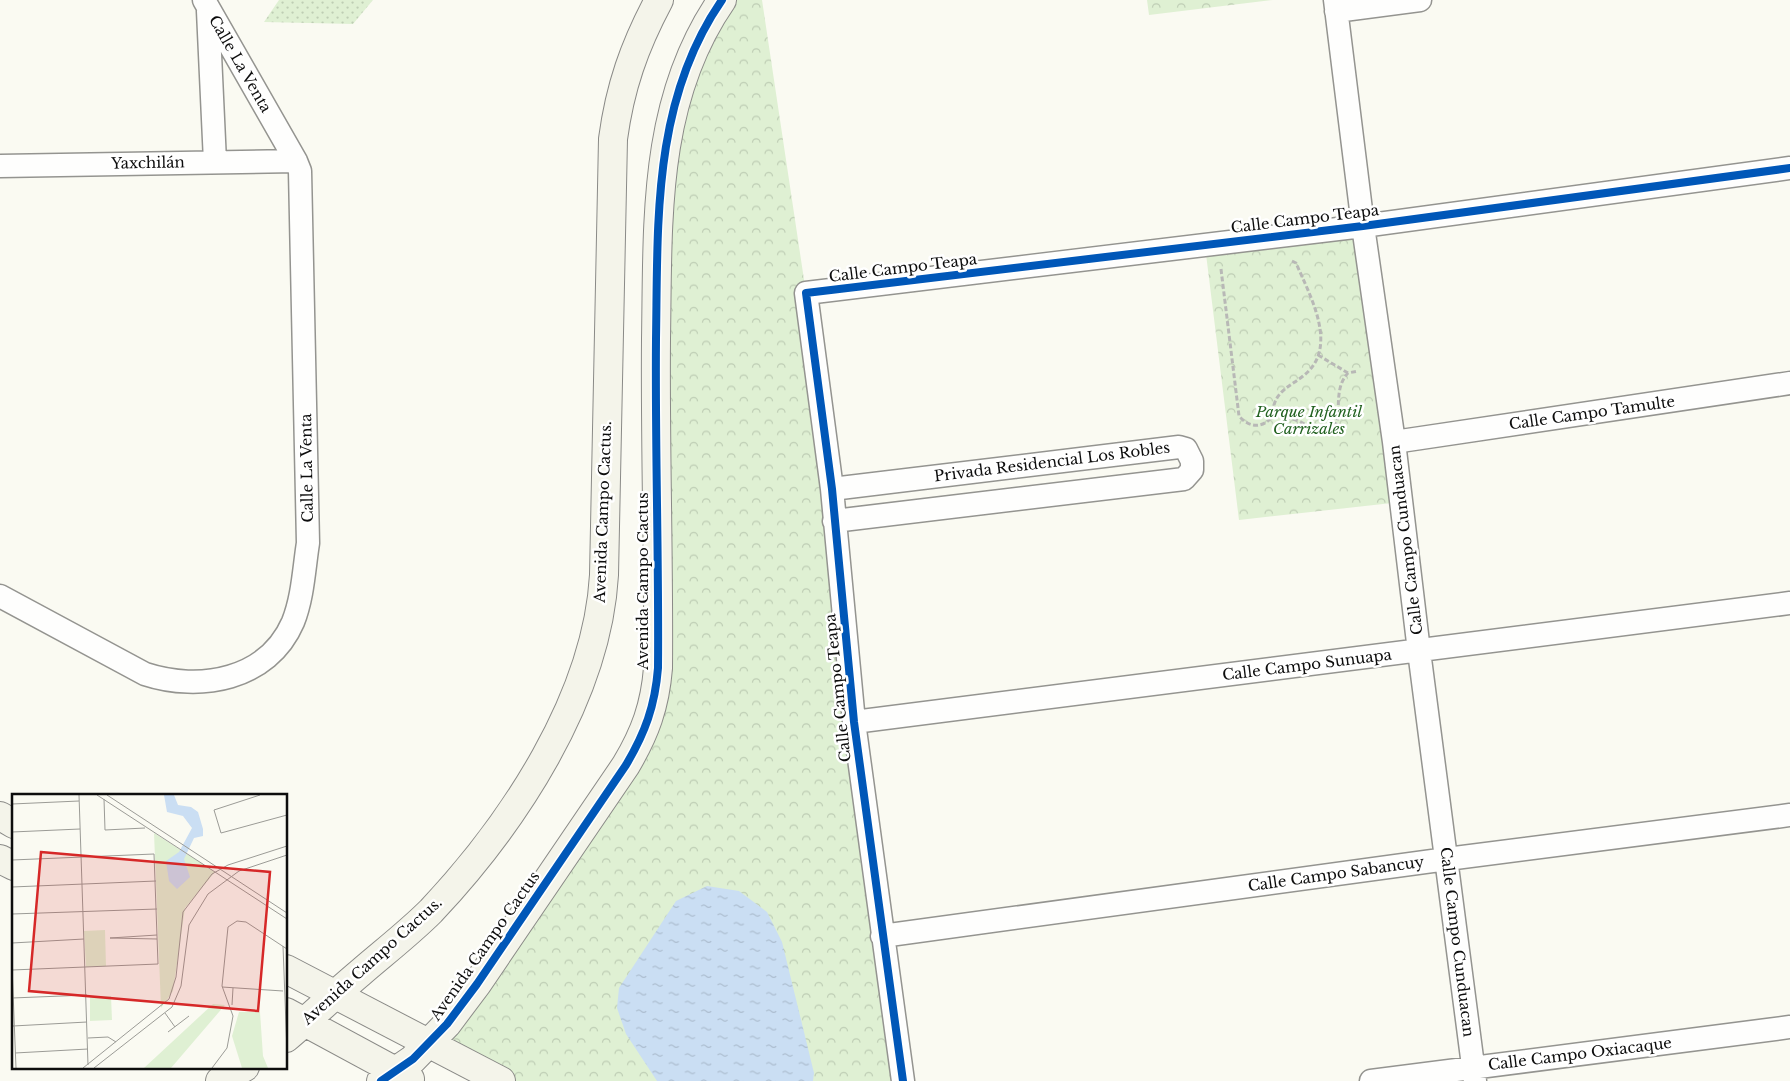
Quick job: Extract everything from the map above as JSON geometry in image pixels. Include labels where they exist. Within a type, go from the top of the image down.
[{"type":"street","name":"Avenida Campo Cactus.","points":[[293,1024],[335,994],[429,912],[468,870],[504,822],[531,781],[578,688],[589,657],[598,619],[604,575],[613,139],[618,106],[630,64],[639,40],[659,0]]},
{"type":"street","name":"Avenida Campo Cactus","points":[[397,1078],[448,1024],[477,984],[636,749],[650,717],[657,684],[658,668],[655,417],[658,222],[662,167],[676,96],[700,36],[722,0]]},
{"type":"street","points":[[1336,5],[1420,0]]},
{"type":"street","points":[[206,4],[215,162]]},
{"type":"street","name":"Calle La Venta","points":[[0,596],[137,670],[154,677],[170,680],[195,682],[227,678],[258,665],[270,656],[283,639],[293,621],[308,543],[300,171],[206,4]]},
{"type":"street","name":"Calle Campo Cunduacan","points":[[1336,5],[1394,442],[1474,1074]]},
{"type":"street","name":"Yaxchilán","points":[[0,166],[296,161]]},
{"type":"street","name":"Calle Campo Teapa","points":[[902,1081],[854,722],[832,489],[806,293],[1364,226],[1790,168]]},
{"type":"street","name":"Calle Campo Tamulte","points":[[1394,442],[1790,383]]},
{"type":"street","name":"Privada Residencial Los Robles","points":[[832,489],[1179,447],[1186,449],[1192,462],[1192,470],[1184,479],[834,521]]},
{"type":"street","name":"Calle Campo Sunuapa","points":[[854,722],[1790,603]]},
{"type":"street","name":"Calle Campo Sabancuy","points":[[882,936],[1447,859],[1790,815]]},
{"type":"street","points":[[0,816],[12,823]]},
{"type":"street","points":[[0,859],[12,865]]},
{"type":"street","points":[[288,970],[501,1081]]},
{"type":"street","points":[[293,1024],[397,1078]]},
{"type":"street","name":"Calle Campo Oxiacaque","points":[[1371,1081],[1474,1074],[1790,1027]]},
{"type":"street","points":[[220,1081],[242,1068]]},
{"type":"path","points":[[1290,260],[1296,263],[1315,308],[1321,346],[1307,373],[1294,384],[1280,392],[1274,405],[1276,410],[1283,418],[1299,421],[1314,430],[1321,432],[1328,430],[1337,422],[1339,394],[1344,378],[1348,373]]},
{"type":"path","points":[[1226,265],[1221,267],[1220,272],[1239,416],[1249,424],[1257,426],[1263,425],[1274,416],[1276,410]]},
{"type":"path","points":[[1318,355],[1348,373],[1384,368]]},
{"type":"green space","points":[[279,0],[373,0],[353,24],[264,22]]},
{"type":"green space","points":[[722,0],[762,0],[806,293],[903,1081],[500,1081],[429,1044],[643,735],[662,167]]},
{"type":"green space","points":[[1147,0],[1273,0],[1149,15]]},
{"type":"green space","name":"Parque Infantil Carrizales","points":[[1363,226],[1401,502],[1239,520],[1205,246]]},
{"type":"water","points":[[707,886],[739,891],[767,912],[782,942],[814,1073],[813,1081],[657,1081],[626,1034],[617,1008],[619,988],[676,901]]},
{"type":"cycle path","points":[[381,1081],[413,1059],[447,1024],[477,984],[626,765],[639,742],[652,707],[658,668],[656,339],[659,207],[671,121],[682,79],[699,39],[722,0]]},
{"type":"cycle path","points":[[903,1081],[854,722],[832,489],[806,293],[1363,226],[1790,168]]}]
